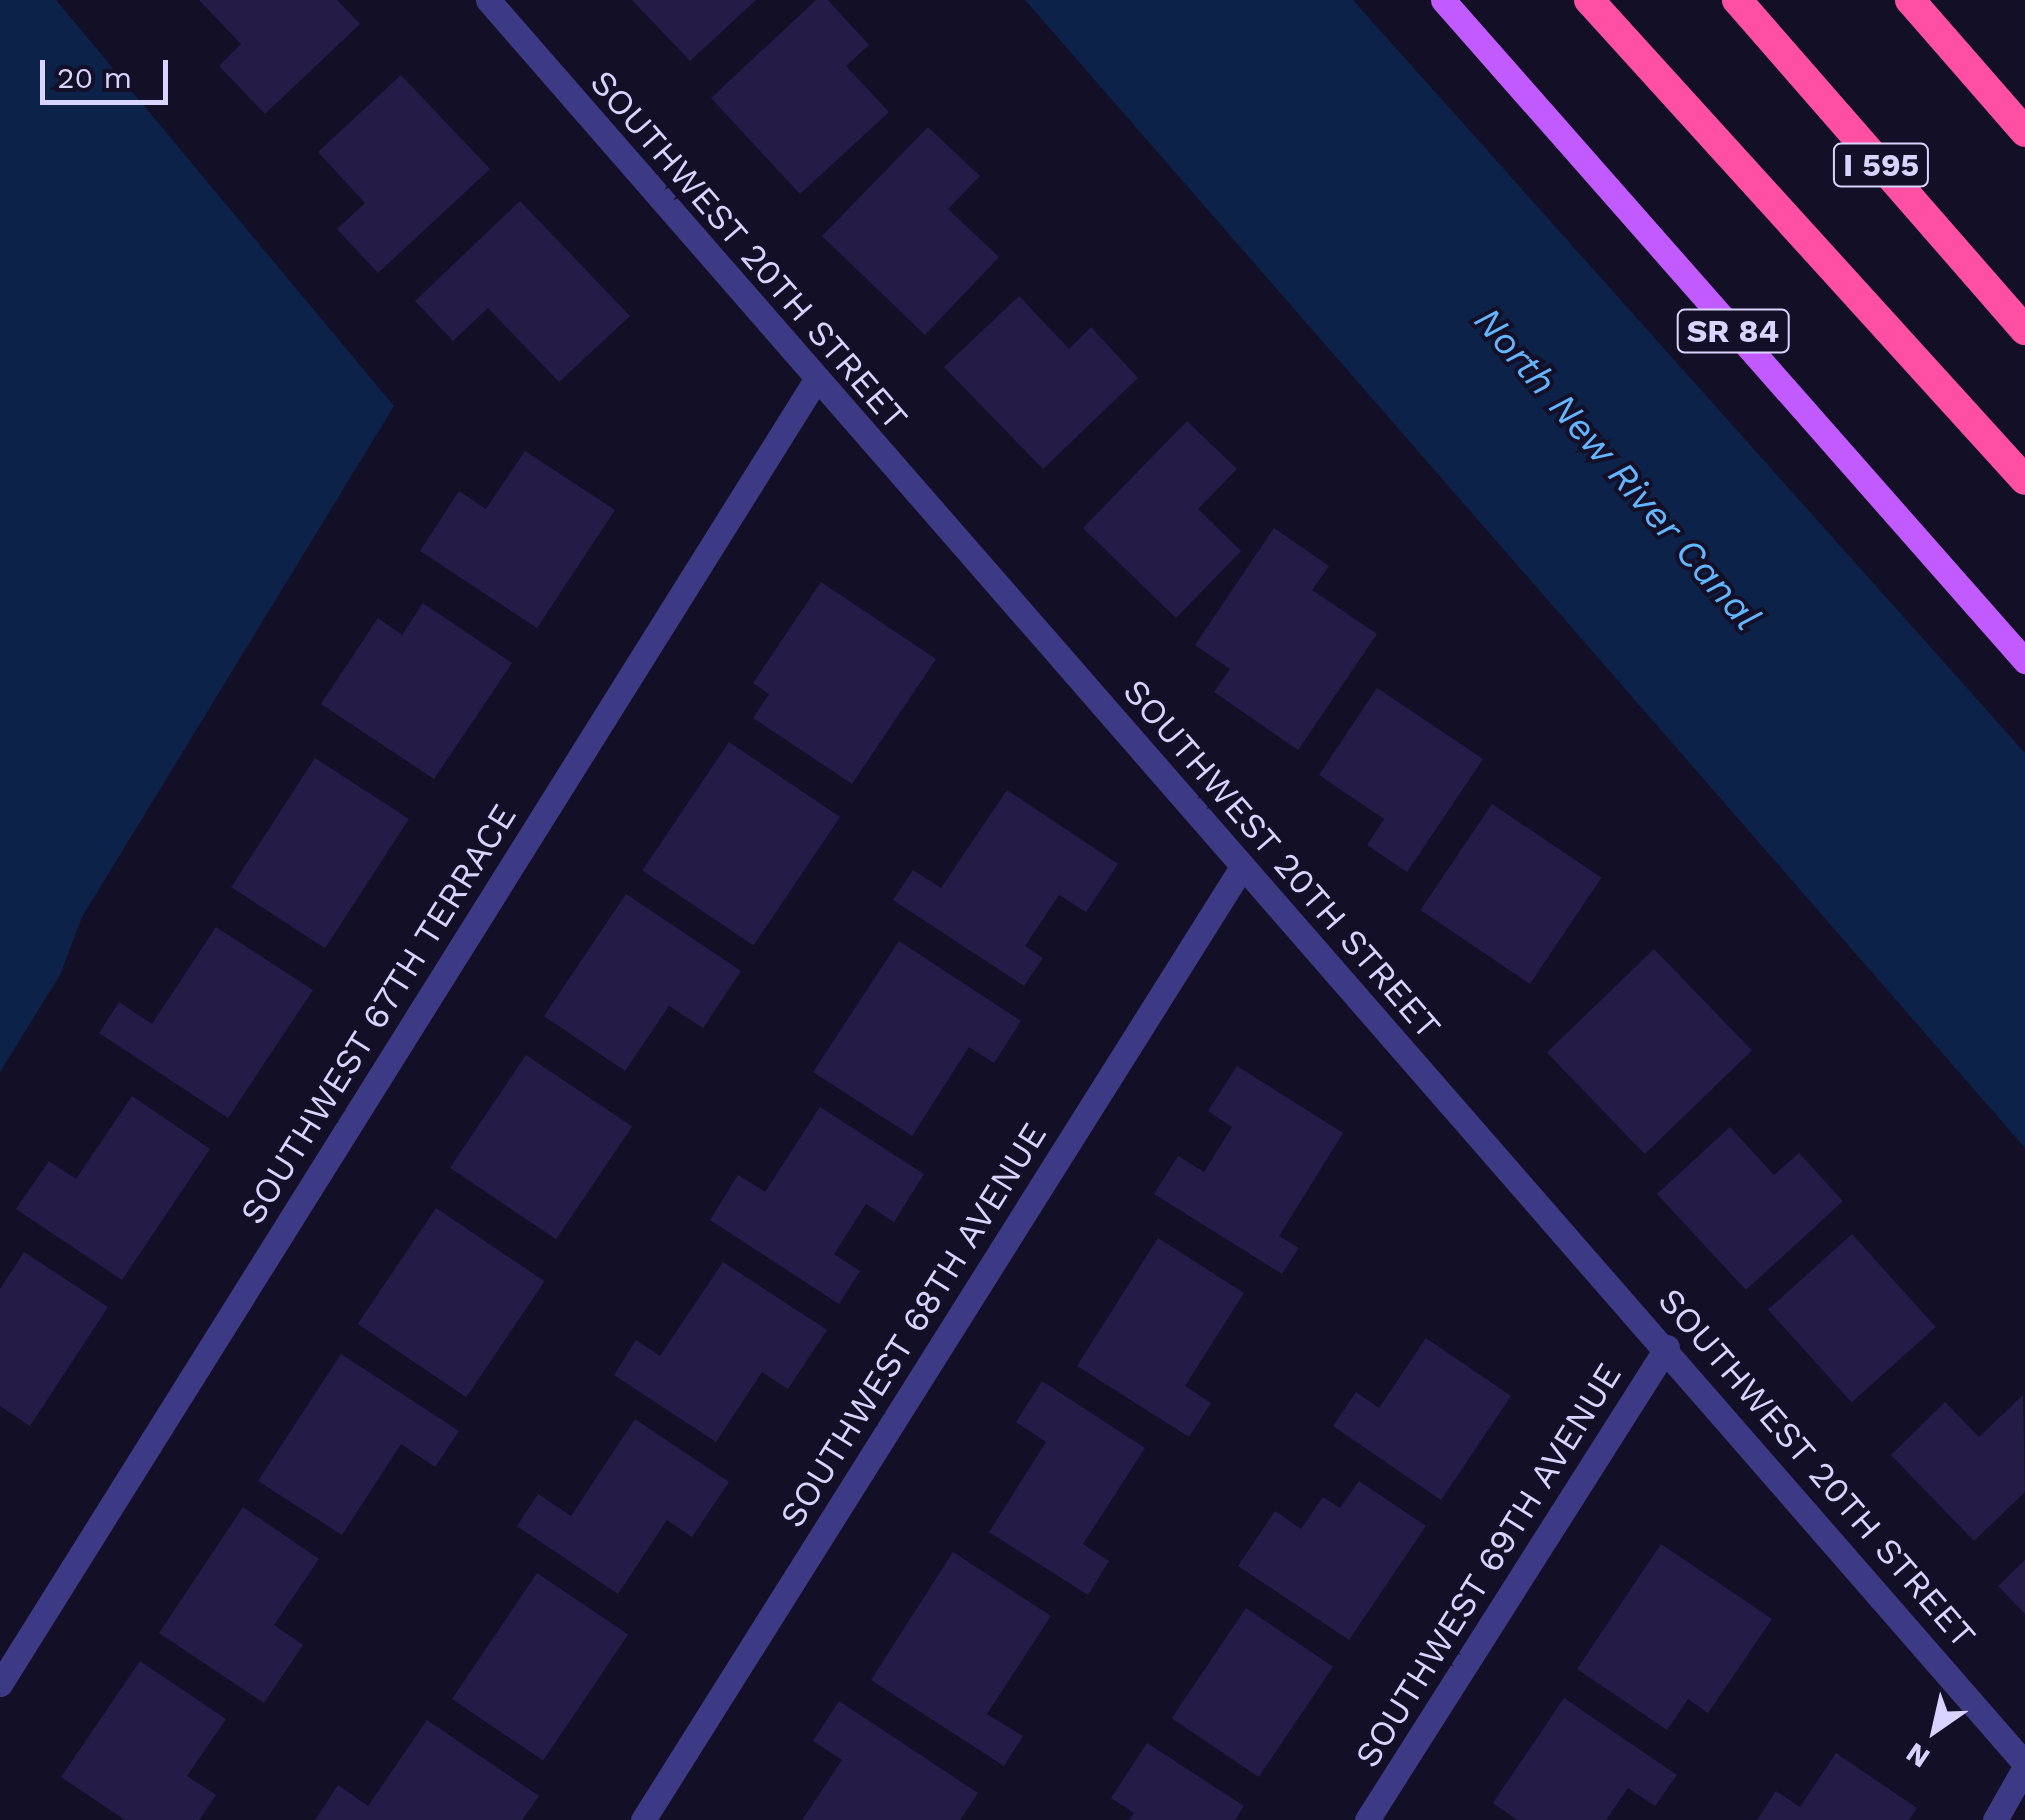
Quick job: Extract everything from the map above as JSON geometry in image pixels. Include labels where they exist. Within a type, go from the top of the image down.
[{"type":"highway","points":[[1589,0],[2025,480]]},
{"type":"highway","name":"I 595","points":[[1737,0],[2025,330]]},
{"type":"highway","points":[[1910,0],[2025,132]]},
{"type":"main road","name":"SR 84","points":[[1444,0],[2025,660]]},
{"type":"street","name":"SOUTHWEST 20TH STREET","points":[[488,0],[815,381],[1667,1347],[2025,1766]]},
{"type":"street","name":"SOUTHWEST 67TH TERRACE","points":[[0,1684],[815,381]]},
{"type":"street","name":"SOUTHWEST 68TH AVENUE","points":[[643,1820],[1242,868]]},
{"type":"street","name":"SOUTHWEST 69TH AVENUE","points":[[1367,1820],[1667,1347]]},
{"type":"street","points":[[1994,1820],[2025,1766]]},
{"type":"water","points":[[0,0],[56,0],[394,406],[82,917],[60,975],[0,1072]]},
{"type":"water","name":"North New River Canal","points":[[1025,0],[1353,0],[2025,753],[2025,1148]]},
{"type":"building","points":[[199,0],[337,0],[360,24],[265,114],[219,66],[241,44]]},
{"type":"building","points":[[632,0],[756,0],[690,61]]},
{"type":"building","points":[[816,0],[828,0],[869,45],[846,66],[889,112],[800,194],[711,98]]},
{"type":"building","points":[[401,75],[490,169],[378,273],[337,229],[365,203],[318,152]]},
{"type":"building","points":[[928,127],[980,176],[948,209],[999,257],[925,335],[822,236]]},
{"type":"building","points":[[520,201],[630,316],[559,382],[488,308],[453,341],[415,301]]},
{"type":"building","points":[[1019,296],[1069,349],[1091,327],[1138,378],[1043,469],[944,367]]},
{"type":"building","points":[[1187,421],[1237,469],[1198,509],[1241,551],[1176,618],[1083,528]]},
{"type":"building","points":[[525,451],[615,510],[537,628],[420,551],[459,491],[486,509]]},
{"type":"building","points":[[1274,528],[1329,566],[1312,590],[1377,634],[1298,750],[1214,692],[1230,669],[1195,645]]},
{"type":"building","points":[[821,582],[936,659],[852,784],[753,718],[769,694],[753,683]]},
{"type":"building","points":[[423,603],[512,663],[434,779],[321,704],[378,618],[402,635]]},
{"type":"building","points":[[1377,688],[1483,759],[1407,872],[1367,845],[1384,819],[1319,775]]},
{"type":"building","points":[[729,742],[840,817],[753,945],[642,871]]},
{"type":"building","points":[[315,758],[409,819],[325,948],[231,887]]},
{"type":"building","points":[[1007,790],[1118,864],[1086,912],[1059,895],[1025,946],[1043,958],[1024,986],[893,900],[913,870],[941,888]]},
{"type":"building","points":[[1492,804],[1601,878],[1530,984],[1420,910]]},
{"type":"building","points":[[626,894],[741,971],[703,1028],[669,1006],[625,1071],[544,1016]]},
{"type":"building","points":[[216,927],[313,990],[228,1118],[99,1033],[119,1002],[152,1024]]},
{"type":"building","points":[[899,941],[1021,1021],[994,1063],[969,1047],[912,1136],[813,1072]]},
{"type":"building","points":[[1654,949],[1752,1050],[1645,1154],[1547,1053]]},
{"type":"building","points":[[526,1055],[632,1127],[556,1239],[450,1168]]},
{"type":"building","points":[[1237,1066],[1343,1133],[1279,1236],[1299,1248],[1282,1274],[1154,1194],[1178,1156],[1204,1172],[1232,1127],[1208,1111]]},
{"type":"building","points":[[132,1096],[210,1149],[122,1280],[16,1209],[49,1161],[76,1179]]},
{"type":"building","points":[[820,1107],[924,1174],[894,1222],[866,1204],[834,1254],[860,1271],[839,1304],[710,1220],[738,1175],[765,1192]]},
{"type":"building","points":[[1730,1127],[1774,1175],[1799,1153],[1843,1201],[1746,1290],[1657,1194]]},
{"type":"building","points":[[436,1208],[545,1281],[466,1397],[358,1324]]},
{"type":"building","points":[[1852,1234],[1936,1327],[1852,1403],[1768,1310]]},
{"type":"building","points":[[1158,1238],[1244,1293],[1185,1386],[1211,1403],[1189,1437],[1077,1366]]},
{"type":"building","points":[[24,1252],[108,1307],[30,1426],[0,1406],[0,1289]]},
{"type":"building","points":[[723,1262],[827,1330],[788,1389],[762,1372],[716,1442],[614,1375],[636,1340],[660,1356]]},
{"type":"building","points":[[1426,1338],[1511,1396],[1441,1500],[1333,1426],[1356,1392],[1379,1408]]},
{"type":"building","points":[[341,1354],[459,1431],[435,1467],[401,1444],[342,1535],[258,1481]]},
{"type":"building","points":[[1042,1381],[1145,1448],[1083,1544],[1109,1561],[1088,1595],[989,1532],[1046,1442],[1016,1422]]},
{"type":"building","points":[[2023,1395],[2025,1492],[1974,1541],[1891,1455],[1945,1402],[1979,1437]]},
{"type":"building","points":[[635,1419],[729,1482],[692,1537],[667,1520],[618,1594],[517,1526],[538,1494],[571,1516]]},
{"type":"building","points":[[1359,1481],[1426,1526],[1349,1640],[1238,1566],[1275,1511],[1301,1529],[1323,1497],[1340,1508]]},
{"type":"building","points":[[243,1507],[319,1559],[274,1625],[303,1645],[264,1703],[159,1633]]},
{"type":"building","points":[[1661,1544],[1772,1619],[1708,1713],[1688,1699],[1667,1730],[1577,1669]]},
{"type":"building","points":[[953,1552],[1051,1616],[987,1714],[1023,1736],[1004,1766],[871,1680]]},
{"type":"building","points":[[2025,1560],[2025,1614],[1998,1586]]},
{"type":"building","points":[[537,1573],[628,1635],[543,1761],[452,1699]]},
{"type":"building","points":[[1246,1608],[1333,1667],[1259,1777],[1172,1718]]},
{"type":"building","points":[[140,1661],[226,1719],[187,1776],[216,1795],[199,1820],[125,1820],[61,1777]]},
{"type":"building","points":[[1564,1698],[1677,1775],[1655,1806],[1628,1788],[1606,1820],[1517,1820],[1493,1803]]},
{"type":"building","points":[[839,1701],[978,1793],[960,1820],[802,1820],[842,1760],[813,1741]]},
{"type":"building","points":[[427,1720],[539,1796],[522,1820],[315,1820],[338,1785],[368,1806]]},
{"type":"building","points":[[1147,1743],[1244,1806],[1235,1820],[1129,1820],[1134,1813],[1111,1798]]},
{"type":"building","points":[[1836,1753],[1917,1808],[1909,1820],[1757,1820],[1776,1791],[1800,1807]]}]
